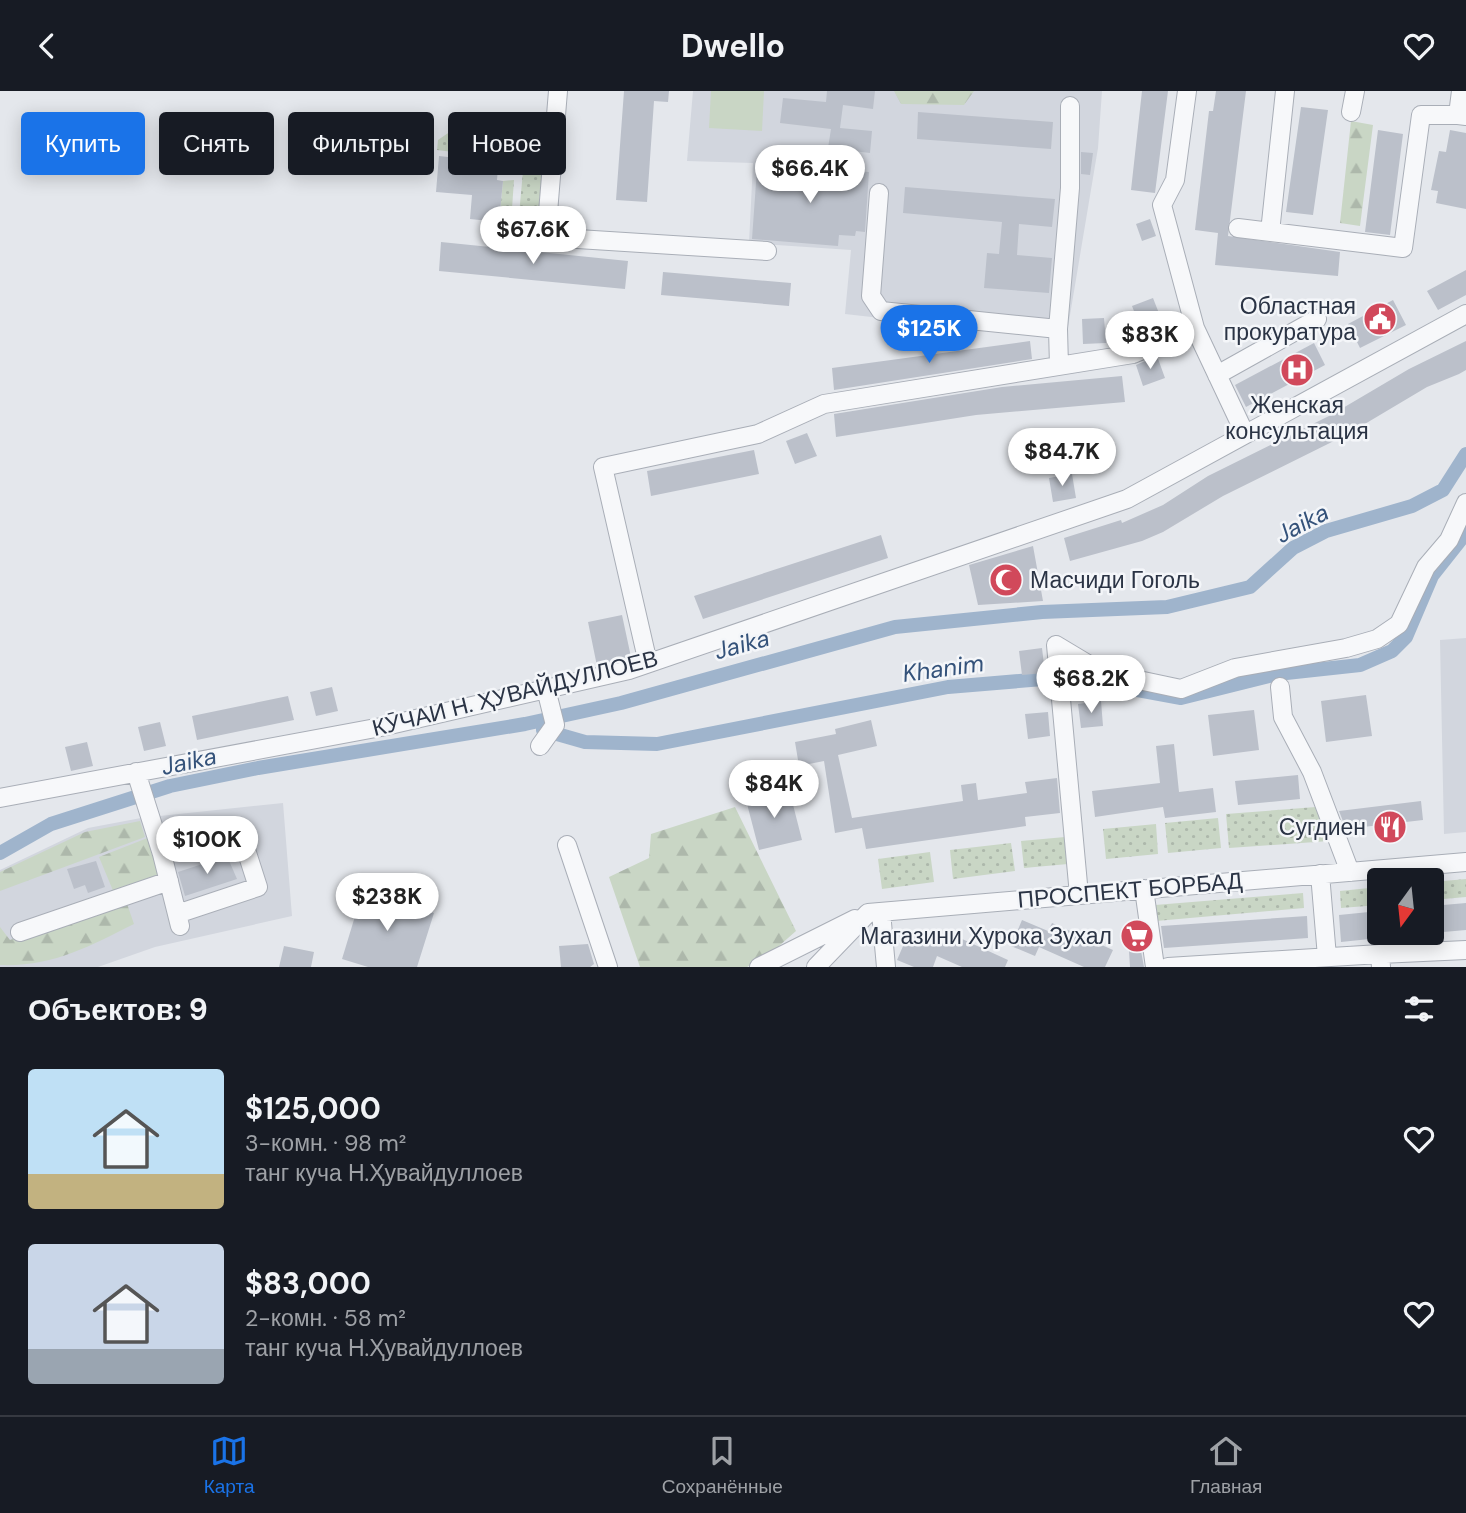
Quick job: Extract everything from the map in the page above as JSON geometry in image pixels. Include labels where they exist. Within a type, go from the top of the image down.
[{"type":"street","points":[[558,91],[546,237],[767,251]]},
{"type":"street","points":[[1187,91],[1175,180],[1162,205],[1195,328],[1245,434]]},
{"type":"street","points":[[1270,232],[1285,91]]},
{"type":"street","points":[[1351,112],[1354,91]]},
{"type":"street","points":[[1238,228],[1403,249],[1421,115],[1462,115],[1461,91]]},
{"type":"street","points":[[1059,366],[1058,330],[1070,188],[1070,106]]},
{"type":"street","points":[[879,193],[871,296],[881,311],[1058,330]]},
{"type":"street","name":"КӮЧАИ Н. ҲУВАЙДУЛЛОЕВ","points":[[0,798],[381,727],[648,663],[1127,499],[1466,314]]},
{"type":"street","points":[[1217,375],[1317,319]]},
{"type":"street","points":[[648,663],[603,467],[758,434],[824,404],[1133,353],[1195,328]]},
{"type":"street","points":[[1079,895],[1056,645],[1101,672],[1181,689],[1234,668],[1346,648],[1377,639],[1399,624],[1426,567],[1449,540],[1466,503]]},
{"type":"street","points":[[1280,687],[1283,717],[1312,772],[1350,872]]},
{"type":"street","points":[[540,746],[555,725],[546,689]]},
{"type":"street","points":[[136,772],[162,853],[178,920],[258,887],[239,828],[162,853]]},
{"type":"street","points":[[567,845],[608,967]]},
{"type":"street","name":"ПРОСПЕКТ БОРБАД","points":[[874,913],[1466,862]]},
{"type":"street","points":[[1320,874],[1327,957]]},
{"type":"street","points":[[20,932],[169,881]]},
{"type":"street","points":[[1143,889],[1154,967]]},
{"type":"street","points":[[759,967],[874,913]]},
{"type":"street","points":[[816,967],[874,913]]},
{"type":"street","points":[[874,913],[886,967]]},
{"type":"street","points":[[1168,967],[1327,957],[1380,960],[1466,950]]},
{"type":"shaded area","points":[[693,91],[1102,91],[1098,148],[1066,339],[845,314],[851,250],[749,243],[753,163],[687,161]]},
{"type":"shaded area","points":[[1466,638],[1466,832],[1444,834],[1440,640]]},
{"type":"shaded area","points":[[283,803],[292,916],[155,947],[98,967],[0,967],[0,870],[88,828],[141,818]]},
{"type":"green space","points":[[711,91],[764,91],[762,131],[709,128]]},
{"type":"green space","points":[[894,91],[974,91],[964,105],[901,104]]},
{"type":"green space","points":[[1351,121],[1373,125],[1360,226],[1340,223]]},
{"type":"green space","points":[[448,133],[448,151],[437,150],[438,140]]},
{"type":"green space","points":[[523,175],[542,175],[537,227],[518,226]]},
{"type":"green space","points":[[514,180],[511,223],[499,222],[503,181]]},
{"type":"green space","points":[[735,807],[796,931],[771,953],[747,967],[640,967],[609,877],[649,858],[651,834]]},
{"type":"green space","points":[[1316,807],[1329,841],[1229,848],[1226,814]]},
{"type":"green space","points":[[1218,818],[1221,848],[1168,853],[1165,823]]},
{"type":"green space","points":[[140,821],[145,837],[0,891],[0,872],[85,832]]},
{"type":"green space","points":[[1156,824],[1158,854],[1106,859],[1103,829]]},
{"type":"green space","points":[[150,837],[162,876],[114,893],[99,857]]},
{"type":"green space","points":[[1065,837],[1068,864],[1024,868],[1021,841]]},
{"type":"green space","points":[[1011,843],[1015,871],[953,879],[950,850]]},
{"type":"green space","points":[[930,852],[934,882],[882,889],[878,859]]},
{"type":"green space","points":[[1466,879],[1466,897],[1444,899],[1444,881]]},
{"type":"green space","points":[[1367,888],[1367,906],[1341,908],[1340,891]]},
{"type":"green space","points":[[1303,893],[1304,908],[1156,921],[1155,905]]},
{"type":"green space","points":[[125,898],[134,924],[85,948],[53,959],[19,965],[0,965],[0,927],[10,940]]},
{"type":"building","points":[[624,91],[669,91],[668,102],[654,101],[647,202],[616,200]]},
{"type":"building","points":[[827,91],[875,91],[873,109],[843,105],[840,128],[872,131],[870,153],[828,148],[831,129],[780,123],[783,98],[826,102]]},
{"type":"building","points":[[1142,91],[1168,91],[1155,193],[1131,190]]},
{"type":"building","points":[[1216,91],[1246,91],[1228,236],[1340,252],[1338,276],[1215,265],[1218,233],[1195,230],[1209,111],[1213,111]]},
{"type":"building","points":[[1301,107],[1328,110],[1313,215],[1286,212]]},
{"type":"building","points":[[918,112],[1053,122],[1051,149],[917,139]]},
{"type":"building","points":[[1378,130],[1403,134],[1390,235],[1365,232]]},
{"type":"building","points":[[1450,130],[1466,133],[1466,209],[1436,203],[1438,191],[1431,190],[1439,151],[1446,152]]},
{"type":"building","points":[[1081,152],[1093,153],[1090,175],[1081,174]]},
{"type":"building","points":[[439,156],[448,157],[448,175],[497,175],[497,180],[503,181],[499,222],[470,219],[472,195],[436,192]]},
{"type":"building","points":[[793,167],[869,172],[865,232],[856,231],[855,236],[839,235],[838,246],[752,239],[757,169],[793,172]]},
{"type":"building","points":[[905,187],[1055,199],[1052,227],[1019,224],[1017,255],[1052,258],[1049,293],[984,288],[987,253],[999,254],[1002,222],[903,213]]},
{"type":"building","points":[[1150,219],[1156,236],[1142,241],[1136,224]]},
{"type":"building","points":[[441,242],[628,261],[625,289],[439,271]]},
{"type":"building","points":[[1466,270],[1466,295],[1438,310],[1427,291]]},
{"type":"building","points":[[663,272],[791,283],[789,306],[661,295]]},
{"type":"building","points":[[1153,298],[1162,321],[1141,329],[1132,306]]},
{"type":"building","points":[[1393,300],[1406,325],[1360,348],[1348,324]]},
{"type":"building","points":[[1104,318],[1106,343],[1083,344],[1082,319]]},
{"type":"building","points":[[1030,341],[1032,359],[834,390],[832,368]]},
{"type":"building","points":[[1466,341],[1466,370],[1459,374],[1427,387],[1348,434],[1223,496],[1163,532],[1142,541],[1070,561],[1064,538],[1121,520],[1122,523],[1163,505],[1208,476],[1331,415],[1409,369]]},
{"type":"building","points":[[1314,343],[1325,365],[1246,407],[1235,385]]},
{"type":"building","points":[[1157,356],[1165,378],[1143,386],[1136,365]]},
{"type":"building","points":[[1122,376],[1125,402],[976,415],[836,437],[834,414],[1002,387]]},
{"type":"building","points":[[807,433],[817,456],[795,464],[786,441]]},
{"type":"building","points":[[754,450],[759,474],[651,496],[647,471]]},
{"type":"building","points":[[1072,474],[1076,498],[1053,502],[1049,478]]},
{"type":"building","points":[[881,535],[888,558],[703,619],[694,596]]},
{"type":"building","name":"Масчиди Гоголь","points":[[1033,546],[1043,601],[978,605],[969,565]]},
{"type":"building","points":[[622,615],[631,657],[597,666],[588,622]]},
{"type":"building","points":[[1042,648],[1045,673],[1022,675],[1019,651]]},
{"type":"building","points":[[332,687],[338,711],[316,716],[310,692]]},
{"type":"building","points":[[1366,695],[1372,736],[1326,742],[1321,701]]},
{"type":"building","points":[[288,696],[294,720],[197,740],[192,716]]},
{"type":"building","points":[[1101,701],[1103,726],[1081,728],[1078,704]]},
{"type":"building","points":[[1254,710],[1259,750],[1213,756],[1208,715]]},
{"type":"building","points":[[1048,712],[1050,736],[1028,739],[1025,714]]},
{"type":"building","points":[[871,720],[877,746],[838,755],[852,818],[963,801],[961,785],[976,783],[978,800],[1027,793],[1025,782],[1057,778],[1060,813],[1025,817],[1026,826],[866,849],[862,828],[835,833],[824,761],[799,766],[795,742],[836,734],[835,729]]},
{"type":"building","points":[[160,722],[166,746],[144,751],[138,727]]},
{"type":"building","points":[[87,742],[93,766],[71,771],[65,747]]},
{"type":"building","points":[[1174,744],[1179,792],[1213,788],[1216,812],[1165,818],[1163,807],[1095,817],[1092,791],[1160,783],[1156,746]]},
{"type":"building","points":[[1298,775],[1300,799],[1238,805],[1235,781]]},
{"type":"building","points":[[789,789],[802,840],[759,850],[746,800]]},
{"type":"building","points":[[1421,801],[1423,820],[1346,829],[1339,811]]},
{"type":"building","points":[[227,856],[237,879],[185,896],[178,872]]},
{"type":"building","points":[[96,861],[105,887],[88,893],[85,885],[74,889],[67,869]]},
{"type":"building","points":[[363,890],[434,913],[417,967],[368,967],[342,959]]},
{"type":"building","points":[[1466,903],[1466,930],[1444,932],[1444,905]]},
{"type":"building","points":[[1367,912],[1367,939],[1341,942],[1339,915]]},
{"type":"building","points":[[1307,916],[1308,938],[1164,948],[1161,926]]},
{"type":"building","points":[[1022,920],[1048,931],[1052,923],[1113,950],[1105,967],[1084,967],[1039,947],[1035,956],[1011,946]]},
{"type":"building","points":[[910,930],[944,944],[949,933],[1008,960],[1005,967],[962,967],[937,956],[933,967],[914,967],[897,960]]},
{"type":"building","points":[[588,944],[594,964],[590,967],[561,967],[559,946]]},
{"type":"building","points":[[284,946],[314,952],[311,967],[279,967]]},
{"type":"building","points":[[1129,951],[1141,951],[1144,967],[1130,967]]},
{"type":"waterway","name":"Jaika","points":[[0,853],[51,824],[170,786],[258,768],[525,724],[621,703],[895,627],[1042,612],[1167,607],[1250,587],[1293,548],[1326,531],[1412,506],[1443,490],[1466,454]]},
{"type":"waterway","name":"Khanim","points":[[543,730],[585,742],[657,744],[948,687],[1067,677],[1181,698],[1277,674],[1360,665],[1392,651],[1406,637],[1432,576],[1466,533]]},
{"type":"place","name":"Областная прокуратура","points":[[1380,319]]},
{"type":"place","name":"Женская консультация","points":[[1297,370]]},
{"type":"place","name":"Масчиди Гоголь","points":[[1006,580]]},
{"type":"place","name":"Сугдиен","points":[[1390,827]]},
{"type":"place","name":"Магазини Хурока Зухал","points":[[1137,936]]}]
